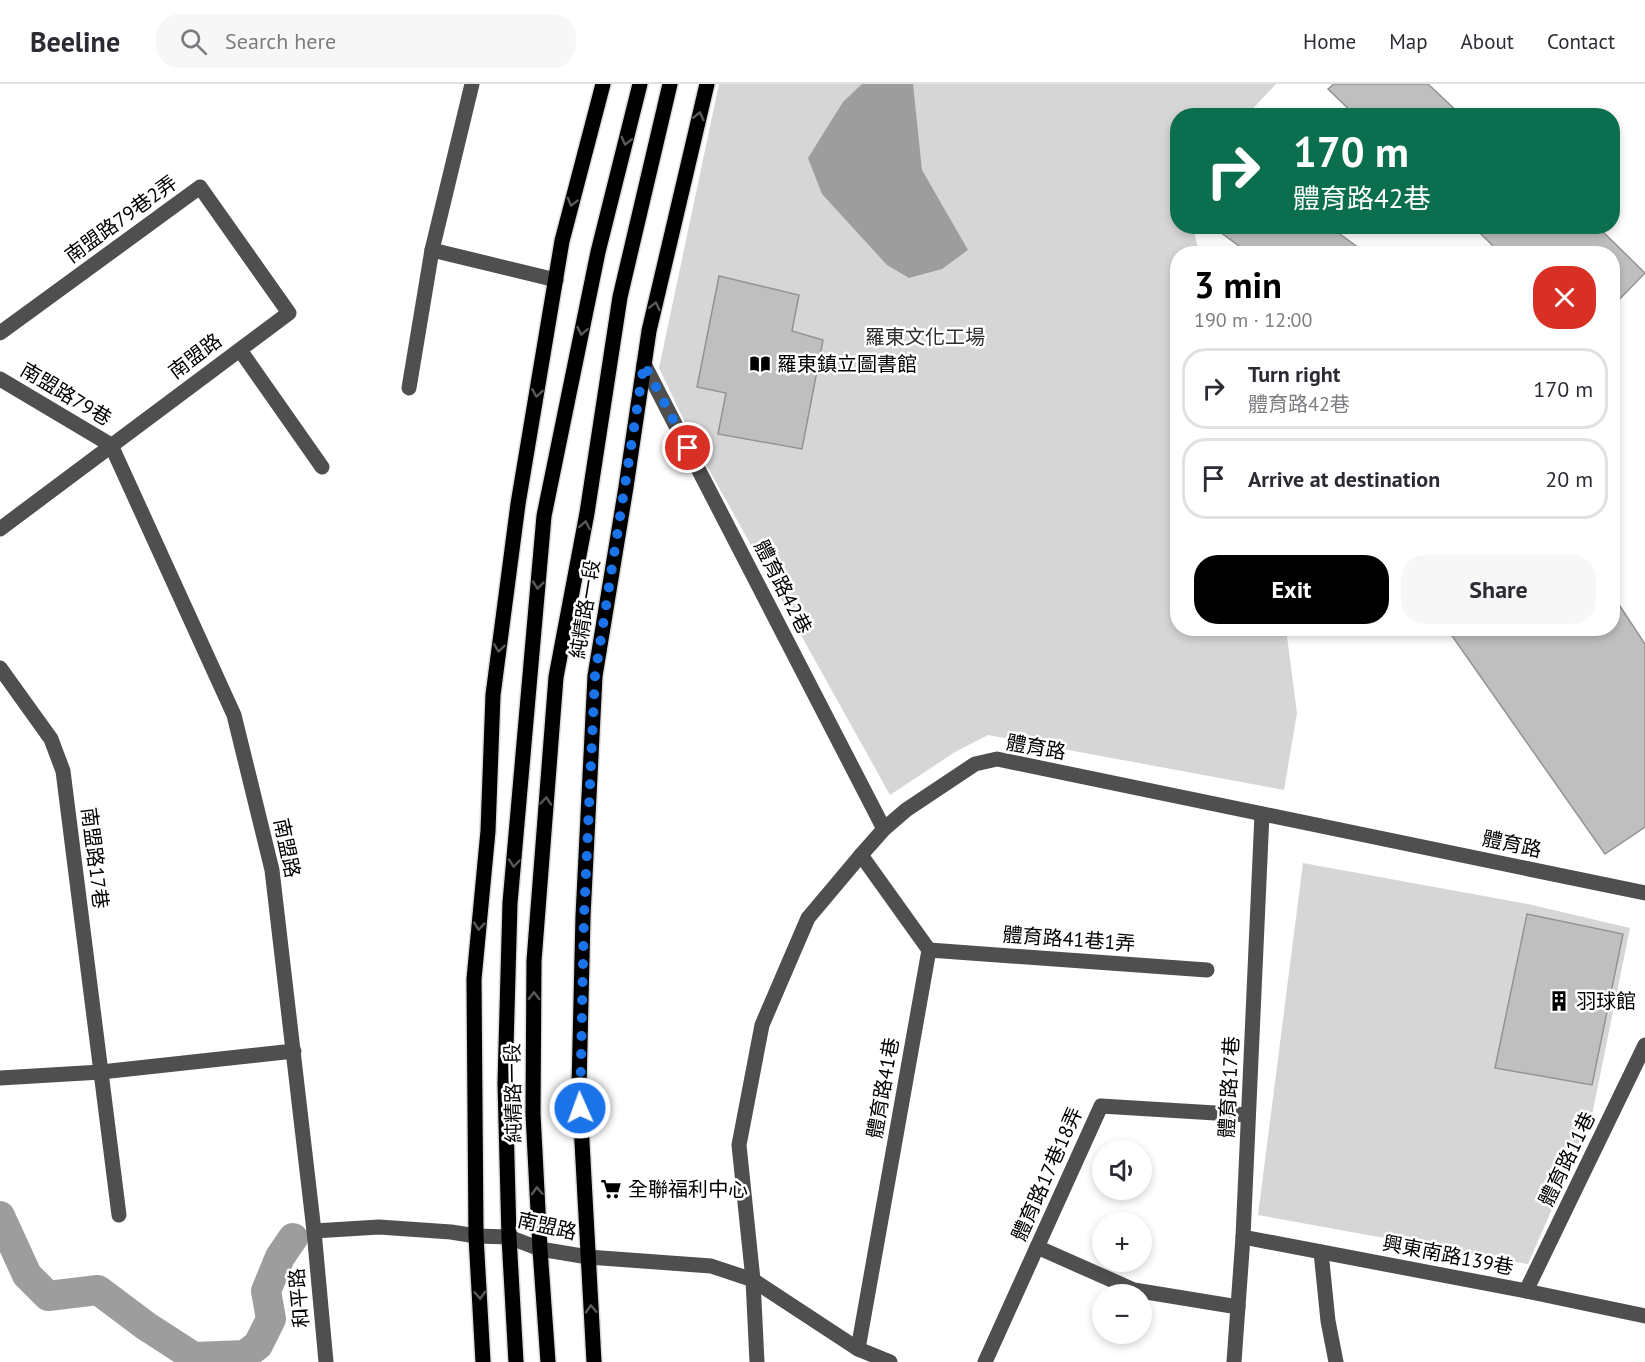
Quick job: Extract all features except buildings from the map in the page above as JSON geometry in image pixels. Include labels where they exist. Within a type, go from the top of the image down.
[{"type":"main road","name":"純精路一段","points":[[483,1362],[476,1236],[474,979],[488,831],[493,695],[519,504],[562,241],[603,84]]},
{"type":"main road","name":"純精路一段","points":[[516,1362],[509,1237],[506,1083],[510,903],[544,516],[598,252],[640,84]]},
{"type":"main road","name":"純精路一段","points":[[548,1362],[533,1114],[534,961],[556,677],[587,513],[620,297],[670,84]]},
{"type":"main road","name":"純精路一段","points":[[594,1362],[579,1087],[595,676],[649,331],[707,84]]},
{"type":"street","points":[[409,388],[432,250],[472,84]]},
{"type":"street","name":"南盟路79巷2弄","points":[[0,333],[200,187],[289,313]]},
{"type":"street","points":[[432,250],[555,280]]},
{"type":"street","name":"南盟路","points":[[289,313],[111,445],[234,715],[272,870],[314,1230],[379,1227],[509,1237],[540,1249],[588,1257],[711,1266],[753,1280],[858,1349],[890,1362]]},
{"type":"street","points":[[240,350],[322,467]]},
{"type":"street","name":"體育路42巷","points":[[644,364],[884,829]]},
{"type":"street","name":"南盟路79巷","points":[[0,379],[111,445]]},
{"type":"street","points":[[0,529],[111,445]]},
{"type":"street","name":"南盟路17巷","points":[[0,668],[51,739],[63,771],[119,1215]]},
{"type":"street","name":"體育路","points":[[758,1362],[753,1280],[739,1145],[762,1025],[808,918],[884,829],[906,810],[975,764],[997,759],[1645,893]]},
{"type":"street","name":"體育路17巷","points":[[1234,1362],[1243,1238],[1263,814]]},
{"type":"street","points":[[861,855],[929,950]]},
{"type":"street","name":"體育路41巷1弄","points":[[929,950],[1207,970]]},
{"type":"street","name":"體育路41巷","points":[[858,1349],[929,950]]},
{"type":"street","name":"體育路11巷","points":[[1526,1291],[1645,1045]]},
{"type":"street","points":[[0,1078],[101,1072],[294,1051]]},
{"type":"street","name":"體育路17巷18弄","points":[[985,1362],[1101,1106],[1248,1115]]},
{"type":"street","name":"和平路","points":[[314,1230],[327,1362]]},
{"type":"street","name":"興東南路139巷","points":[[1243,1238],[1526,1291],[1645,1316]]},
{"type":"street","points":[[1037,1247],[1134,1290],[1238,1307]]},
{"type":"street","points":[[1321,1252],[1336,1362]]},
{"type":"green space","name":"羅東文化工場","points":[[719,84],[1276,84],[1254,108],[1170,108],[1170,234],[1195,234],[1197,246],[1170,246],[1170,636],[1287,636],[1297,713],[1284,790],[988,735],[955,752],[890,795],[698,450],[659,368]]},
{"type":"green space","points":[[1303,863],[1528,904],[1630,928],[1591,1120],[1528,1264],[1258,1215]]},
{"type":"shaded area","points":[[862,84],[913,84],[922,170],[968,250],[942,269],[909,278],[887,265],[822,194],[808,158],[843,102]]},
{"type":"waterway","points":[[0,1216],[27,1275],[48,1296],[98,1290],[146,1326],[194,1357],[245,1355],[258,1345],[271,1319],[266,1291],[280,1257],[293,1238]]},
{"type":"place","name":"羅東鎮立圖書館","points":[[760,364]]},
{"type":"place","name":"羽球館","points":[[1559,1001]]},
{"type":"place","name":"全聯福利中心","points":[[611,1189]]},
{"type":"route","points":[[580,1108],[584,916],[595,676],[644,364],[688,448]]}]
